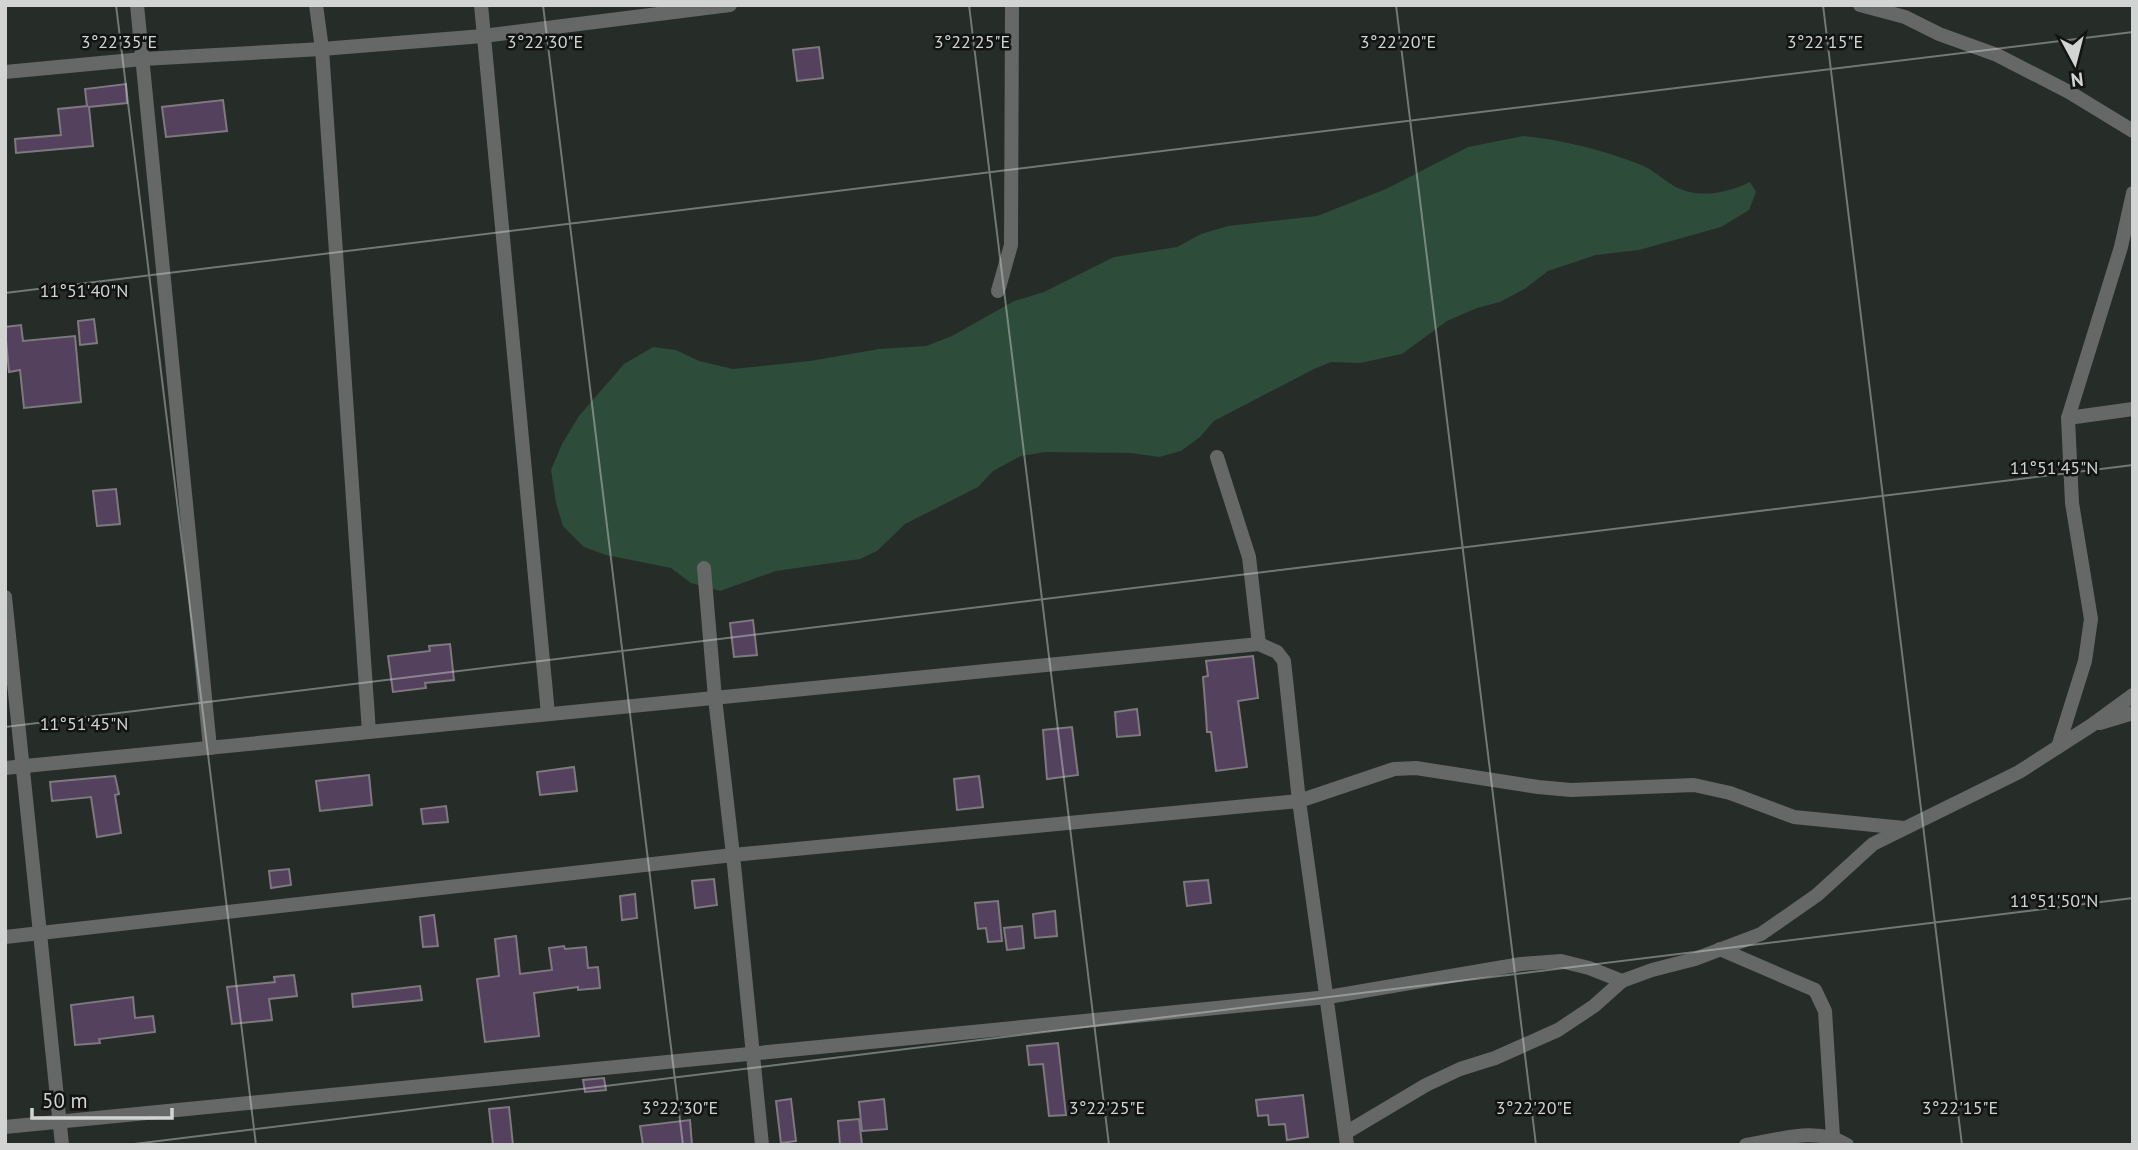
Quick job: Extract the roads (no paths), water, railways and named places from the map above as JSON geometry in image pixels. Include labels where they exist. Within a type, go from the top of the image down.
[{"type":"street","points":[[137,5],[210,748]]},
{"type":"street","points":[[316,5],[322,49],[369,732]]},
{"type":"street","points":[[481,5],[548,714]]},
{"type":"street","points":[[5,72],[143,59],[322,49],[483,36],[730,5]]},
{"type":"street","points":[[998,291],[1011,245],[1012,5]]},
{"type":"street","points":[[1860,5],[1905,17],[1939,34],[1997,55],[2068,92],[2133,131]]},
{"type":"street","points":[[2058,747],[2085,661],[2091,619],[2072,503],[2067,418],[2122,247],[2133,193]]},
{"type":"street","points":[[2067,418],[2133,409]]},
{"type":"street","points":[[1217,457],[1249,557],[1259,644]]},
{"type":"street","points":[[704,568],[762,1145]]},
{"type":"street","points":[[5,597],[62,1145]]},
{"type":"street","points":[[5,768],[1259,644],[1277,652],[1284,661],[1299,801],[1347,1139],[1426,1085],[1558,1030],[1594,1006],[1622,981],[1761,934],[1817,895],[1872,844],[2019,772],[2133,695]]},
{"type":"street","points":[[2092,725],[2133,713]]},
{"type":"street","points":[[5,937],[733,855],[1299,801],[1394,769],[1416,768],[1571,790],[1694,785],[1730,793],[1794,817],[1904,828]]},
{"type":"street","points":[[1720,949],[1815,990],[1822,1000],[1825,1011],[1833,1137]]},
{"type":"street","points":[[5,1127],[1328,997],[1521,964],[1561,961],[1622,981]]},
{"type":"street","points":[[1746,1145],[1816,1134],[1833,1137],[1847,1145]]}]
